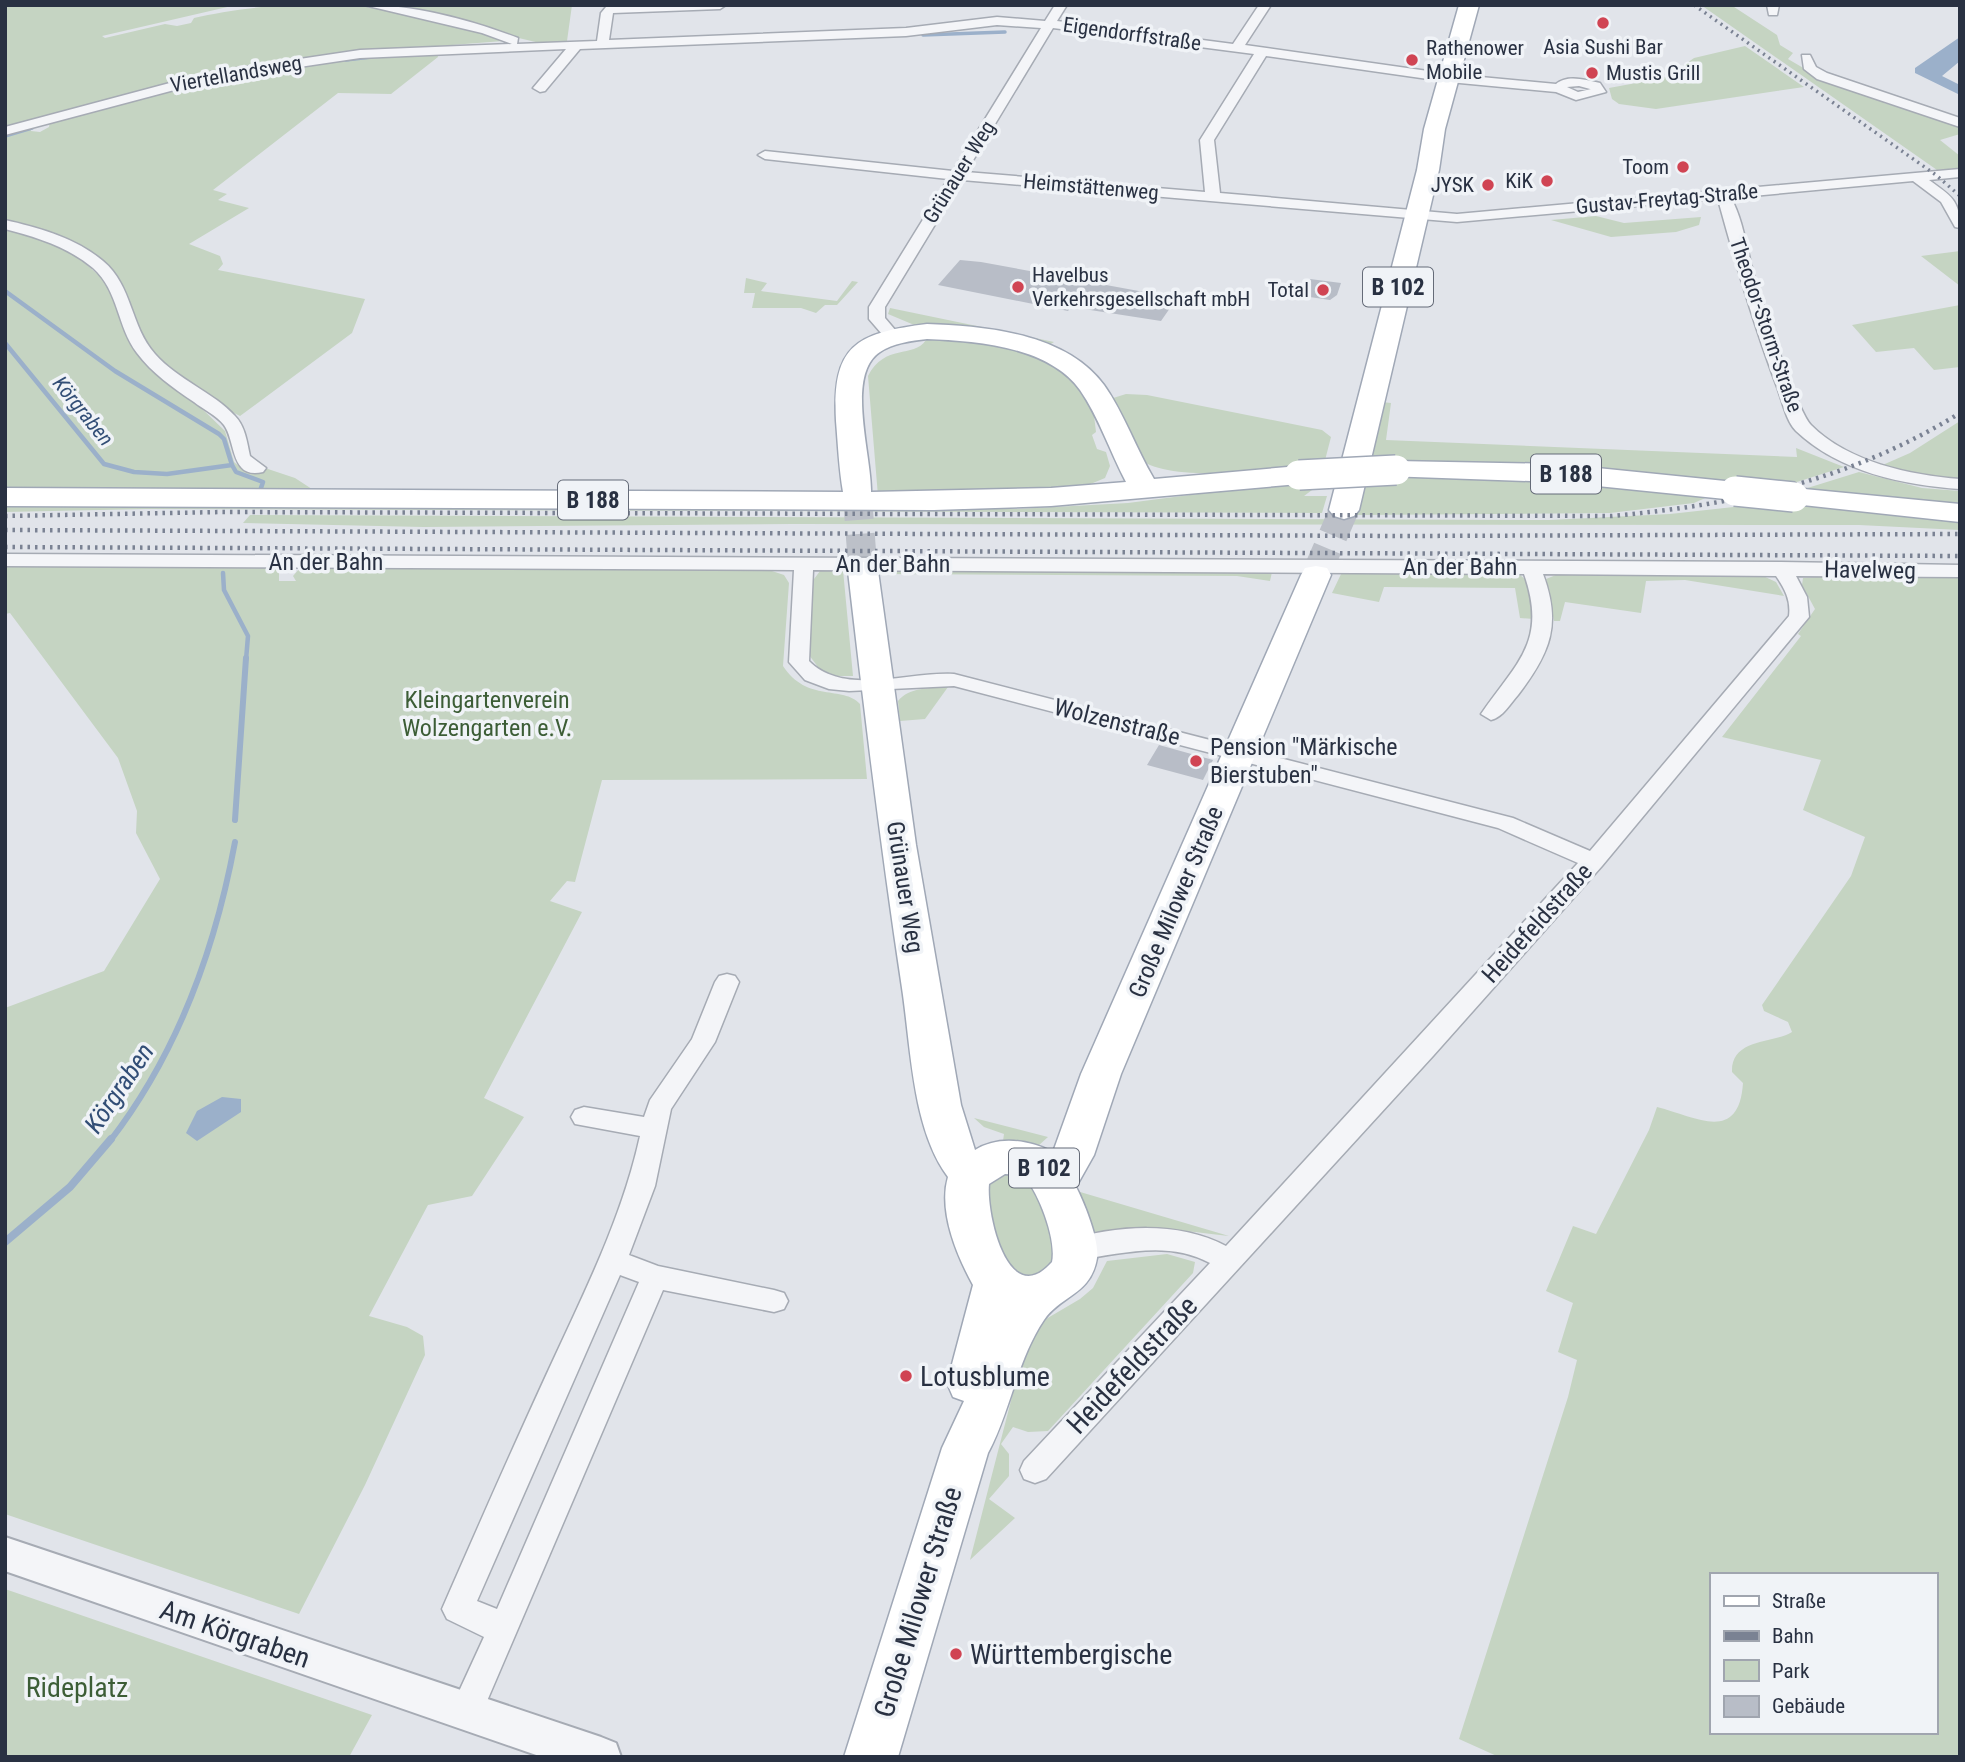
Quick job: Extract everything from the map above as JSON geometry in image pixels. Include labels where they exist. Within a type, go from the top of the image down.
[{"type":"main road","name":"B 102","points":[[1343,510],[1428,170],[1454,126],[1457,79],[1473,37],[1469,6]]},
{"type":"main road","points":[[857,491],[850,373],[862,354],[894,338],[918,333],[962,332],[998,337],[1050,354],[1077,371],[1103,406],[1126,457],[1134,483]]},
{"type":"main road","name":"B 188","points":[[5,497],[934,501],[1134,483],[1219,482],[1396,470],[1558,473],[1960,513]]},
{"type":"main road","name":"Grünauer Weg","points":[[863,571],[900,858],[951,1150],[1014,1169]]},
{"type":"main road","name":"Große Milower Straße","points":[[1076,1249],[1075,1262],[1069,1274],[1059,1284],[1017,1287],[987,1270],[965,1196],[1014,1169],[1073,1155],[1101,1074],[1317,575]]},
{"type":"main road","name":"B 102","points":[[1014,1169],[1076,1249]]},
{"type":"main road","name":"Große Milower Straße","points":[[871,1757],[966,1448],[980,1427],[1004,1349],[1017,1321],[1017,1287]]},
{"type":"street","name":"Eigendorffstraße","points":[[370,5],[494,32],[524,45]]},
{"type":"street","points":[[603,42],[607,13],[610,9],[719,5]]},
{"type":"street","points":[[992,5],[997,21]]},
{"type":"street","name":"Grünauer Weg","points":[[894,338],[877,319],[877,307],[1061,5]]},
{"type":"street","points":[[1237,48],[1265,5]]},
{"type":"street","name":"Eigendorffstraße","points":[[471,47],[906,32],[997,21],[1050,23],[1457,79],[1559,88]]},
{"type":"street","points":[[540,88],[578,43]]},
{"type":"street","name":"Viertellandsweg","points":[[5,131],[211,76],[360,54],[471,47]]},
{"type":"street","points":[[1213,197],[1207,140],[1262,52]]},
{"type":"street","points":[[1806,58],[1810,69],[1822,76],[1960,122]]},
{"type":"street","name":"Heimstättenweg","points":[[765,155],[957,175],[1417,215]]},
{"type":"street","name":"Gustav-Freytag-Straße","points":[[1417,215],[1457,218],[1960,173]]},
{"type":"street","points":[[1916,177],[1947,200],[1960,224]]},
{"type":"street","name":"Theodor-Storm-Straße","points":[[1718,195],[1726,201],[1755,307],[1801,426],[1824,444],[1865,465]]},
{"type":"street","points":[[5,224],[47,236],[82,252],[96,264],[119,292],[140,347],[157,366],[229,419],[235,428],[242,458],[257,468]]},
{"type":"street","points":[[1865,465],[1905,478],[1960,484]]},
{"type":"street","name":"An der Bahn","points":[[5,560],[1781,568]]},
{"type":"street","points":[[804,564],[799,662],[809,675],[825,682],[877,684]]},
{"type":"street","points":[[1491,715],[1529,665],[1542,638],[1543,602],[1531,568]]},
{"type":"street","name":"Havelweg","points":[[1781,568],[1960,571]]},
{"type":"street","name":"Heidefeldstraße","points":[[1035,1470],[1594,861],[1799,617],[1801,606],[1796,591],[1781,568]]},
{"type":"street","name":"Wolzenstraße","points":[[877,684],[944,678],[1505,823],[1594,861]]},
{"type":"street","points":[[502,1634],[492,1622],[458,1609],[642,1186],[659,1107],[703,1042],[727,982]]},
{"type":"street","points":[[584,1117],[653,1128]]},
{"type":"street","points":[[1076,1249],[1171,1237],[1210,1248],[1229,1260]]},
{"type":"street","points":[[612,1260],[654,1277],[774,1301]]},
{"type":"street","points":[[466,1712],[502,1634],[654,1277]]},
{"type":"street","name":"Am Körgraben","points":[[5,1555],[601,1757]]},
{"type":"green space","points":[[342,4],[393,12],[489,34],[503,41],[363,52],[187,79],[5,129],[5,5],[236,5],[102,36],[105,38],[165,24],[177,26],[191,23],[194,18],[233,11],[277,6]]},
{"type":"green space","points":[[379,5],[572,5],[567,41],[540,43]]},
{"type":"green space","points":[[1701,5],[1731,5],[1777,35],[1780,45],[1793,53],[1788,59],[1817,76],[1886,101],[1884,103],[1960,125],[1960,134],[1940,140],[1960,156],[1960,168],[1937,170]]},
{"type":"green space","points":[[1745,46],[1804,87],[1656,109],[1619,104],[1612,99],[1609,88],[1658,79],[1670,75],[1694,58]]},
{"type":"green space","points":[[437,52],[438,57],[391,94],[338,93],[213,190],[227,194],[218,200],[249,208],[189,244],[220,256],[223,264],[218,270],[365,299],[352,333],[240,416],[186,384],[149,351],[142,341],[119,280],[105,264],[72,247],[5,221],[5,133],[30,126],[31,131],[40,132],[49,127],[50,120],[215,77],[340,58]]},
{"type":"green space","points":[[1596,216],[1624,223],[1701,217],[1699,225],[1676,232],[1611,237],[1551,220]]},
{"type":"green space","points":[[5,228],[40,237],[73,253],[109,284],[130,339],[225,431],[234,462],[247,473],[265,468],[295,478],[318,493],[5,491]]},
{"type":"green space","points":[[1960,251],[1960,286],[1921,256]]},
{"type":"green space","points":[[746,278],[767,283],[761,291],[837,301],[852,281],[858,282],[837,305],[825,305],[816,313],[801,308],[752,308],[755,293],[744,293]]},
{"type":"green space","points":[[1960,305],[1960,367],[1934,370],[1914,348],[1876,352],[1852,325]]},
{"type":"green space","points":[[890,308],[1054,342],[1046,347],[919,327],[888,314]]},
{"type":"green space","points":[[941,338],[1017,347],[1073,375],[1093,407],[1096,432],[1092,435],[1097,449],[1106,452],[1110,466],[1105,478],[1081,488],[878,496],[868,376],[882,359],[914,349],[926,340]]},
{"type":"green space","points":[[1126,394],[1147,395],[1322,430],[1331,437],[1323,468],[1197,473],[1151,466],[1133,451],[1110,399]]},
{"type":"green space","points":[[1382,402],[1391,403],[1386,440],[1797,457],[1796,448],[1844,467],[1778,488],[1365,466]]},
{"type":"green space","points":[[1960,421],[1960,480],[1942,480],[1878,467],[1910,453]]},
{"type":"green space","points":[[1859,472],[1922,488],[1960,491],[1960,506],[1801,490]]},
{"type":"green space","points":[[1484,475],[1712,495],[1694,503],[1610,513],[1355,515],[1368,477]]},
{"type":"green space","points":[[1297,481],[1316,487],[1304,496],[1327,496],[1322,513],[146,509],[5,512],[5,504],[1017,509],[1128,503]]},
{"type":"green space","points":[[1770,503],[1960,519],[1960,530],[1859,525],[791,524],[424,527],[243,523],[250,515],[1550,520],[1670,514]]},
{"type":"green space","name":"Kleingartenverein Wolzengarten e.V.","points":[[5,567],[271,567],[279,570],[279,581],[296,581],[293,576],[300,568],[769,570],[784,575],[789,583],[783,666],[803,685],[853,698],[860,704],[867,779],[602,780],[575,882],[567,881],[550,901],[582,912],[484,1098],[524,1117],[472,1196],[428,1205],[369,1316],[407,1327],[423,1336],[425,1355],[365,1485],[299,1614],[5,1514],[5,1008],[104,971],[160,879],[136,833],[137,811],[118,758],[10,613],[5,614]]},
{"type":"green space","points":[[881,569],[1272,572],[1270,581],[1237,576],[881,574]]},
{"type":"green space","points":[[843,570],[853,676],[834,676],[821,671],[809,655],[811,583],[820,571]]},
{"type":"green space","points":[[1342,572],[1519,574],[1530,584],[1534,619],[1520,618],[1515,588],[1384,587],[1379,602],[1332,593]]},
{"type":"green space","points":[[1561,573],[1761,575],[1776,582],[1784,596],[1685,580],[1646,581],[1641,613],[1565,602],[1560,621],[1554,621],[1546,579]]},
{"type":"green space","points":[[1843,575],[1960,578],[1960,1757],[1499,1757],[1459,1739],[1568,1397],[1577,1360],[1558,1352],[1573,1303],[1546,1291],[1573,1226],[1596,1234],[1649,1130],[1657,1107],[1700,1120],[1724,1120],[1733,1114],[1740,1102],[1743,1083],[1732,1072],[1738,1053],[1755,1044],[1792,1032],[1788,1022],[1764,1011],[1762,1005],[1851,876],[1865,837],[1803,810],[1821,760],[1722,737],[1801,636],[1798,634],[1815,609],[1802,585],[1803,578]]},
{"type":"green space","points":[[948,687],[925,719],[900,721],[898,701],[903,696],[921,689]]},
{"type":"green space","points":[[974,1118],[1048,1137],[1038,1146],[991,1143],[1003,1141],[1004,1134],[984,1127]]},
{"type":"green space","points":[[997,1173],[1025,1173],[1037,1182],[1058,1254],[1048,1273],[1030,1275],[1016,1272],[1006,1265],[999,1255],[983,1195],[985,1185]]},
{"type":"green space","points":[[1070,1189],[1229,1236],[1159,1230],[1126,1230],[1089,1235]]},
{"type":"green space","points":[[1167,1254],[1195,1262],[1193,1273],[1048,1431],[1028,1432],[1013,1427],[1001,1444],[1009,1454],[1009,1476],[989,1499],[1015,1518],[970,1560],[1023,1354],[1035,1332],[1046,1319],[1093,1288],[1107,1261]]},
{"type":"green space","name":"Rideplatz","points":[[5,1589],[372,1715],[349,1757],[5,1757]]},
{"type":"water","points":[[1960,37],[1960,61],[1942,76],[1960,85],[1960,95],[1915,73],[1915,68]]},
{"type":"water","points":[[222,1097],[241,1099],[241,1112],[197,1141],[186,1133],[197,1111]]},
{"type":"building","name":"Havelbus Verkehrsgesellschaft mbH","points":[[960,260],[1177,298],[1161,321],[1071,307],[1068,311],[938,285]]},
{"type":"building","name":"Total","points":[[1310,279],[1341,283],[1337,295],[1330,300],[1303,296]]},
{"type":"building","name":"Pension \"Märkische Bierstuben\"","points":[[1159,745],[1213,760],[1203,780],[1147,765]]},
{"type":"waterway","points":[[923,35],[1005,32]]},
{"type":"waterway","points":[[346,60],[371,57]]},
{"type":"waterway","points":[[5,136],[32,128]]},
{"type":"waterway","points":[[5,291],[115,371],[219,434],[224,439],[232,465]]},
{"type":"waterway","name":"Körgraben","points":[[5,343],[104,464],[134,472],[167,474],[232,465]]},
{"type":"waterway","name":"Körgraben","points":[[232,465],[236,472],[263,482],[261,488]]},
{"type":"waterway","name":"Körgraben","points":[[223,573],[224,590],[248,636],[246,660]]},
{"type":"waterway","name":"Körgraben","points":[[235,820],[246,658]]},
{"type":"waterway","name":"Körgraben","points":[[110,1141],[155,1072],[190,999],[217,922],[235,842]]},
{"type":"waterway","name":"Körgraben","points":[[5,1242],[70,1187],[111,1139]]},
{"type":"tunnel","points":[[857,491],[863,571]]},
{"type":"tunnel","points":[[1316,575],[1344,510]]},
{"type":"railway","points":[[1694,5],[1936,175],[1960,196]]},
{"type":"railway","points":[[5,516],[222,512],[1612,516],[1705,504],[1792,486],[1877,456],[1960,413]]},
{"type":"railway","points":[[5,530],[1404,536],[1960,534]]},
{"type":"railway","points":[[5,547],[1960,556]]},
{"type":"place","name":"Asia Sushi Bar","points":[[1603,23]]},
{"type":"place","name":"Rathenower Mobile","points":[[1412,60]]},
{"type":"place","name":"Mustis Grill","points":[[1592,73]]},
{"type":"place","name":"Toom","points":[[1683,167]]},
{"type":"place","name":"KiK","points":[[1547,181]]},
{"type":"place","name":"JYSK","points":[[1488,185]]},
{"type":"place","name":"Havelbus Verkehrsgesellschaft mbH","points":[[1018,287]]},
{"type":"place","name":"Total","points":[[1323,290]]},
{"type":"place","name":"Pension \"Märkische Bierstuben\"","points":[[1196,761]]},
{"type":"place","name":"Lotusblume","points":[[906,1376]]},
{"type":"place","name":"Württembergische","points":[[956,1654]]}]
